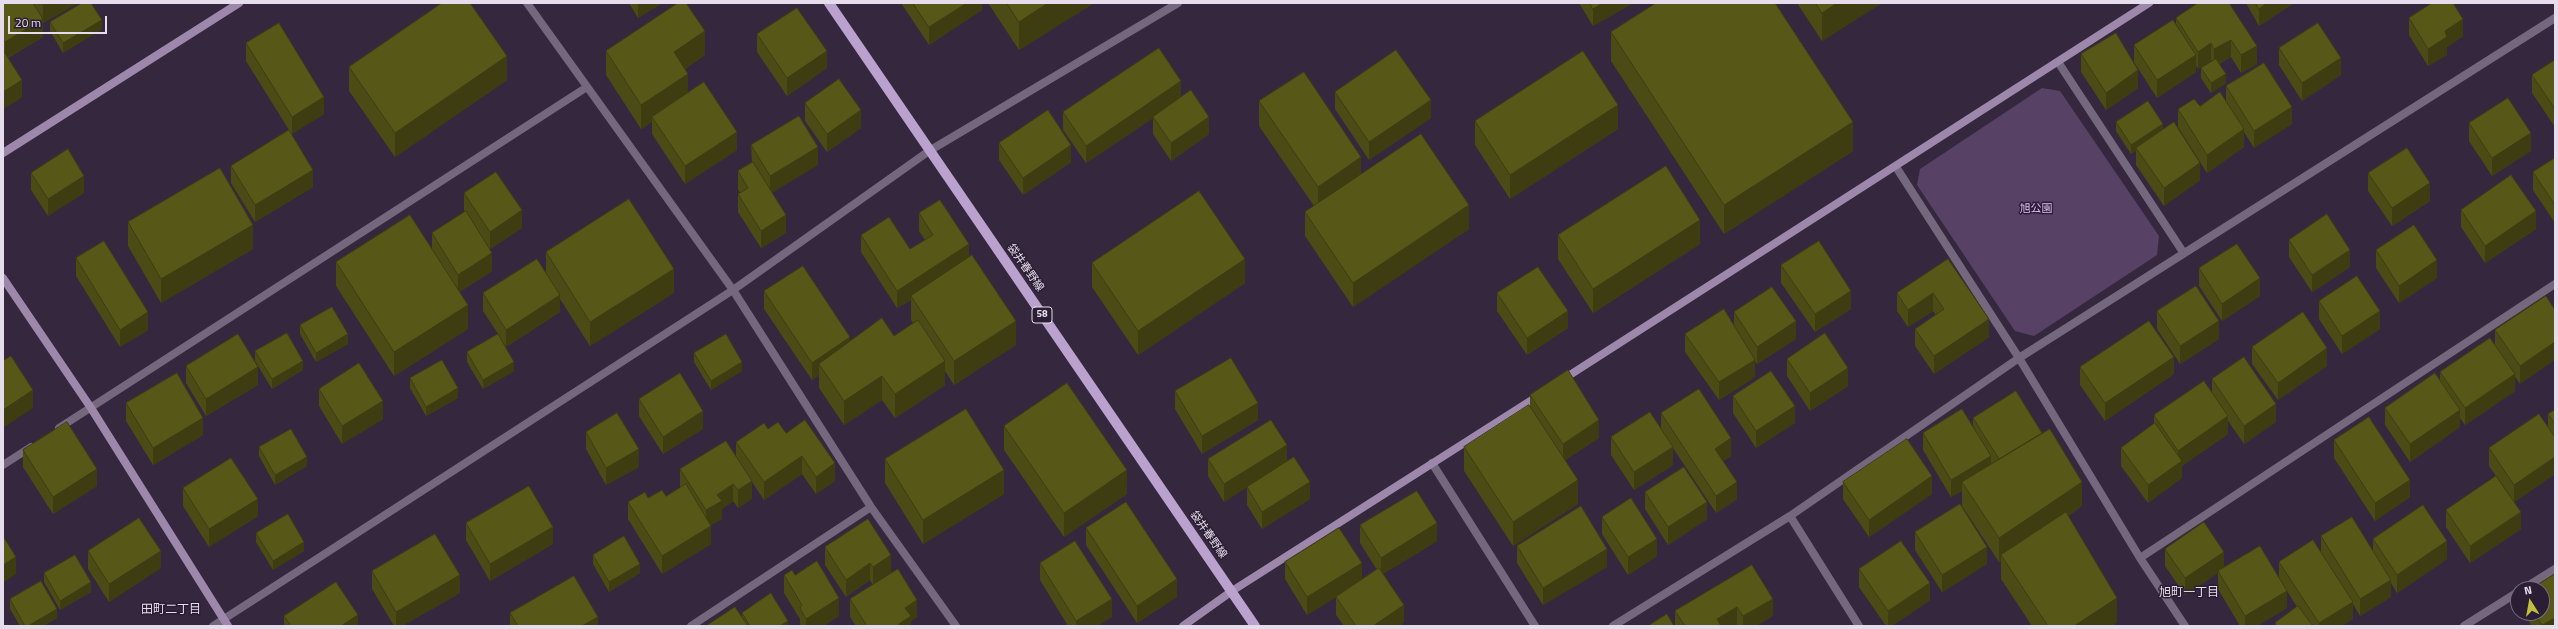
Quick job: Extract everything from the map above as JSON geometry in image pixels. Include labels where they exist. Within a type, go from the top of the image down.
[{"type":"main road","name":"袋井春野線","points":[[829,3],[1255,626]]},
{"type":"street","points":[[3,153],[240,3]]},
{"type":"street","points":[[527,3],[733,290],[871,508],[956,626]]},
{"type":"street","points":[[212,626],[226,622],[733,290],[929,151],[1178,3]]},
{"type":"street","points":[[1182,626],[1232,591],[1896,167],[2149,3]]},
{"type":"street","points":[[1613,626],[1790,516],[2019,358],[2183,252],[2555,18]]},
{"type":"street","points":[[2058,62],[2183,252]]},
{"type":"street","points":[[53,432],[587,87]]},
{"type":"street","points":[[1896,167],[2019,358],[2140,558],[2186,626]]},
{"type":"street","points":[[3,278],[91,408],[226,622]]},
{"type":"street","points":[[2140,558],[2555,284]]},
{"type":"street","points":[[3,465],[41,440]]},
{"type":"street","points":[[1432,463],[1535,626]]},
{"type":"street","points":[[691,626],[871,508]]},
{"type":"street","points":[[1790,516],[1859,626]]},
{"type":"street","points":[[2536,581],[2555,569]]},
{"type":"street","points":[[2464,626],[2510,597]]},
{"type":"green space","name":"旭公園","points":[[2042,88],[2060,91],[2159,236],[2157,255],[2034,336],[2015,331],[1917,185],[1920,169]]},
{"type":"building","points":[[3,3],[33,3],[43,19],[5,42],[3,39]]},
{"type":"building","points":[[82,3],[91,3],[102,20],[63,43],[50,22]]},
{"type":"building","points":[[442,3],[470,3],[507,56],[395,133],[349,67]]},
{"type":"building","points":[[678,3],[686,3],[705,31],[674,52],[688,74],[641,105],[606,51]]},
{"type":"building","points":[[913,3],[967,3],[929,27]]},
{"type":"building","points":[[1007,3],[1048,3],[1019,22]]},
{"type":"building","points":[[1590,3],[1603,3],[1593,9]]},
{"type":"building","points":[[1656,3],[1775,3],[1853,122],[1724,205],[1611,32]]},
{"type":"building","points":[[1816,3],[1837,3],[1822,13]]},
{"type":"building","points":[[2198,3],[2229,3],[2257,46],[2241,55],[2231,40],[2214,49],[2211,43],[2198,52],[2176,18]]},
{"type":"building","points":[[2256,3],[2267,3],[2259,9]]},
{"type":"building","points":[[2432,3],[2453,3],[2463,19],[2445,31],[2447,37],[2428,49],[2409,18]]},
{"type":"building","points":[[797,8],[827,51],[787,78],[757,34]]},
{"type":"building","points":[[2173,20],[2196,55],[2157,80],[2134,45]]},
{"type":"building","points":[[279,23],[324,97],[292,117],[246,43]]},
{"type":"building","points":[[2318,23],[2341,58],[2302,83],[2279,48]]},
{"type":"building","points":[[2116,33],[2138,70],[2106,93],[2081,54]]},
{"type":"building","points":[[1159,48],[1181,81],[1086,146],[1063,112]]},
{"type":"building","points":[[3,50],[22,80],[3,92]]},
{"type":"building","points":[[1396,50],[1431,100],[1369,142],[1335,92]]},
{"type":"building","points":[[1583,51],[1618,105],[1510,175],[1475,121]]},
{"type":"building","points":[[2216,59],[2226,74],[2211,83],[2201,68]]},
{"type":"building","points":[[2555,60],[2555,109],[2532,75]]},
{"type":"building","points":[[2264,63],[2292,107],[2254,131],[2226,86]]},
{"type":"building","points":[[1304,72],[1361,157],[1318,187],[1259,101]]},
{"type":"building","points":[[839,79],[861,110],[827,134],[805,103]]},
{"type":"building","points":[[704,82],[737,132],[685,166],[652,117]]},
{"type":"building","points":[[1191,90],[1209,117],[1171,143],[1153,117]]},
{"type":"building","points":[[2220,92],[2244,129],[2207,155],[2178,109],[2194,99],[2200,106]]},
{"type":"building","points":[[2508,98],[2531,133],[2492,158],[2469,123]]},
{"type":"building","points":[[2148,101],[2163,124],[2131,145],[2116,122]]},
{"type":"building","points":[[1048,110],[1071,145],[1023,178],[999,143]]},
{"type":"building","points":[[799,116],[818,147],[770,176],[751,145]]},
{"type":"building","points":[[2174,122],[2200,163],[2164,188],[2136,148]]},
{"type":"building","points":[[289,130],[313,170],[255,205],[231,166]]},
{"type":"building","points":[[1421,134],[1469,205],[1353,283],[1305,212]]},
{"type":"building","points":[[2407,148],[2430,183],[2392,208],[2368,173]]},
{"type":"building","points":[[68,149],[84,176],[48,199],[31,173]]},
{"type":"building","points":[[2555,158],[2555,205],[2533,172]]},
{"type":"building","points":[[753,162],[786,215],[761,231],[738,194],[748,188],[738,171]]},
{"type":"building","points":[[1666,166],[1700,220],[1593,289],[1558,235]]},
{"type":"building","points":[[220,168],[253,225],[161,279],[128,222]]},
{"type":"building","points":[[496,172],[522,210],[490,232],[464,193]]},
{"type":"building","points":[[2511,175],[2536,211],[2485,246],[2461,210]]},
{"type":"building","points":[[1199,191],[1245,259],[1138,331],[1092,263]]},
{"type":"building","points":[[629,199],[674,269],[590,322],[546,252]]},
{"type":"building","points":[[940,200],[969,244],[897,291],[861,235],[889,217],[910,249],[933,235],[919,213]]},
{"type":"building","points":[[466,211],[492,253],[458,275],[432,233]]},
{"type":"building","points":[[2327,214],[2350,250],[2312,275],[2289,240]]},
{"type":"building","points":[[410,215],[468,305],[394,352],[336,262]]},
{"type":"building","points":[[2414,225],[2437,260],[2399,286],[2376,250]]},
{"type":"building","points":[[104,241],[148,312],[120,330],[76,258]]},
{"type":"building","points":[[1819,241],[1851,291],[1815,314],[1781,265]]},
{"type":"building","points":[[2237,244],[2260,278],[2222,304],[2199,268]]},
{"type":"building","points":[[972,255],[1016,321],[954,361],[911,296]]},
{"type":"building","points":[[537,259],[560,295],[506,330],[483,293]]},
{"type":"building","points":[[1948,259],[1989,319],[1934,356],[1915,329],[1944,309],[1933,293],[1908,310],[1897,293]]},
{"type":"building","points":[[803,266],[850,337],[812,363],[764,291]]},
{"type":"building","points":[[1538,267],[1568,311],[1527,338],[1497,293]]},
{"type":"building","points":[[2357,276],[2380,311],[2342,336],[2319,301]]},
{"type":"building","points":[[2196,286],[2219,321],[2180,346],[2157,311]]},
{"type":"building","points":[[1772,287],[1796,321],[1757,347],[1734,312]]},
{"type":"building","points":[[2546,296],[2555,310],[2555,342],[2520,366],[2495,330]]},
{"type":"building","points":[[332,307],[348,334],[316,353],[300,325]]},
{"type":"building","points":[[1724,309],[1755,360],[1719,382],[1685,334]]},
{"type":"building","points":[[2303,312],[2327,348],[2278,383],[2252,347]]},
{"type":"building","points":[[882,318],[894,336],[918,320],[945,361],[895,394],[882,376],[844,401],[819,364]]},
{"type":"building","points":[[2149,321],[2174,357],[2105,403],[2080,367]]},
{"type":"building","points":[[287,333],[303,361],[272,379],[255,351]]},
{"type":"building","points":[[1825,333],[1848,368],[1810,393],[1787,359]]},
{"type":"building","points":[[238,334],[258,367],[206,399],[186,366]]},
{"type":"building","points":[[498,334],[514,362],[483,380],[467,352]]},
{"type":"building","points":[[726,334],[742,362],[711,381],[694,353]]},
{"type":"building","points":[[2490,338],[2515,374],[2465,408],[2440,372]]},
{"type":"building","points":[[11,356],[33,390],[3,410],[3,361]]},
{"type":"building","points":[[2244,357],[2276,404],[2244,426],[2212,379]]},
{"type":"building","points":[[1231,358],[1258,403],[1202,436],[1175,391]]},
{"type":"building","points":[[442,360],[458,388],[426,407],[410,378]]},
{"type":"building","points":[[359,363],[383,401],[342,426],[319,389]]},
{"type":"building","points":[[1568,370],[1599,420],[1563,444],[1530,395]]},
{"type":"building","points":[[1771,371],[1795,406],[1756,431],[1733,396]]},
{"type":"building","points":[[177,373],[203,418],[153,448],[126,403]]},
{"type":"building","points":[[680,373],[703,411],[663,437],[639,399]]},
{"type":"building","points":[[2435,373],[2460,410],[2410,444],[2385,408]]},
{"type":"building","points":[[2204,381],[2228,416],[2178,451],[2154,415]]},
{"type":"building","points":[[1067,383],[1127,470],[1064,513],[1004,426]]},
{"type":"building","points":[[1699,389],[1731,438],[1715,449],[1737,482],[1716,496],[1661,413]]},
{"type":"building","points":[[2016,391],[2042,433],[1999,459],[1973,418]]},
{"type":"building","points":[[1529,405],[1578,480],[1513,522],[1464,447]]},
{"type":"building","points":[[966,409],[1004,470],[923,520],[885,459]]},
{"type":"building","points":[[1962,409],[1991,456],[1951,480],[1923,433]]},
{"type":"building","points":[[2555,410],[2555,424],[2548,414]]},
{"type":"building","points":[[1650,412],[1673,447],[1634,472],[1611,437]]},
{"type":"building","points":[[617,413],[639,449],[606,468],[586,432]]},
{"type":"building","points":[[2539,414],[2555,437],[2555,457],[2514,485],[2489,448]]},
{"type":"building","points":[[2369,417],[2410,480],[2375,503],[2334,440]]},
{"type":"building","points":[[805,420],[835,463],[816,477],[802,456],[764,482],[736,442],[764,423],[768,429],[778,422],[786,433]]},
{"type":"building","points":[[1271,420],[1287,445],[1224,484],[1208,459]]},
{"type":"building","points":[[67,422],[97,469],[53,497],[23,450]]},
{"type":"building","points":[[2155,423],[2182,461],[2148,485],[2121,448]]},
{"type":"building","points":[[291,429],[307,457],[275,475],[259,447]]},
{"type":"building","points":[[2050,429],[2082,482],[1999,538],[1962,482]]},
{"type":"building","points":[[1907,439],[1932,476],[1869,520],[1843,482]]},
{"type":"building","points":[[726,441],[752,481],[738,490],[733,484],[717,495],[722,501],[706,510],[680,469]]},
{"type":"building","points":[[1294,457],[1310,482],[1262,512],[1247,487]]},
{"type":"building","points":[[231,458],[258,499],[209,529],[183,488]]},
{"type":"building","points":[[1684,467],[1707,502],[1668,527],[1645,492]]},
{"type":"building","points":[[2496,476],[2521,512],[2470,546],[2446,510]]},
{"type":"building","points":[[686,484],[711,526],[662,556],[628,502],[645,492],[648,498],[662,490],[666,496]]},
{"type":"building","points":[[529,486],[553,527],[490,564],[466,523]]},
{"type":"building","points":[[1417,491],[1437,523],[1381,558],[1360,525]]},
{"type":"building","points":[[1631,498],[1657,539],[1628,557],[1602,517]]},
{"type":"building","points":[[1126,502],[1177,579],[1137,606],[1086,528]]},
{"type":"building","points":[[1960,504],[1987,547],[1942,575],[1915,532]]},
{"type":"building","points":[[2423,505],[2447,541],[2397,575],[2373,539]]},
{"type":"building","points":[[1581,506],[1607,549],[1543,588],[1517,546]]},
{"type":"building","points":[[2066,512],[2117,598],[2074,626],[2048,626],[2001,555]]},
{"type":"building","points":[[288,514],[304,542],[273,561],[256,533]]},
{"type":"building","points":[[2352,517],[2391,580],[2360,599],[2321,536]]},
{"type":"building","points":[[139,518],[161,551],[109,584],[88,551]]},
{"type":"building","points":[[868,519],[891,555],[873,567],[870,563],[846,580],[825,547]]},
{"type":"building","points":[[2204,522],[2224,552],[2185,578],[2165,549]]},
{"type":"building","points":[[1339,528],[1362,563],[1307,597],[1285,562]]},
{"type":"building","points":[[435,534],[460,575],[396,612],[372,571]]},
{"type":"building","points":[[3,536],[16,557],[3,565]]},
{"type":"building","points":[[624,536],[640,564],[609,582],[593,555]]},
{"type":"building","points":[[2313,540],[2353,602],[2319,623],[2279,562]]},
{"type":"building","points":[[1075,541],[1112,599],[1076,621],[1040,563]]},
{"type":"building","points":[[1901,541],[1930,583],[1888,611],[1859,569]]},
{"type":"building","points":[[2260,546],[2287,591],[2245,616],[2218,571]]},
{"type":"building","points":[[75,555],[91,582],[60,601],[44,573]]},
{"type":"building","points":[[817,561],[839,598],[806,619],[800,608],[802,605],[784,575],[792,570],[795,575]]},
{"type":"building","points":[[1752,565],[1773,599],[1743,616],[1737,607],[1717,619],[1721,626],[1685,626],[1675,611]]},
{"type":"building","points":[[1379,568],[1404,605],[1373,626],[1356,626],[1336,597]]},
{"type":"building","points":[[898,569],[917,600],[905,608],[911,616],[899,624],[900,626],[867,626],[850,599]]},
{"type":"building","points":[[2555,574],[2555,618],[2550,621],[2550,581],[2544,581]]},
{"type":"building","points":[[574,576],[598,617],[582,626],[518,626],[510,613]]},
{"type":"building","points":[[41,581],[57,609],[28,626],[25,626],[10,599]]},
{"type":"building","points":[[336,582],[358,615],[341,626],[291,626],[284,616]]},
{"type":"building","points":[[771,593],[788,621],[780,626],[750,626],[742,613]]},
{"type":"building","points":[[2298,606],[2313,626],[2277,626],[2275,623]]},
{"type":"building","points":[[735,607],[748,626],[706,626]]},
{"type":"building","points":[[1667,614],[1674,626],[1648,626]]},
{"type":"building","points":[[2539,621],[2549,621],[2542,625]]},
{"type":"district","name":"旭町一丁目","points":[[2189,593]]},
{"type":"district","name":"田町二丁目","points":[[171,610]]}]
